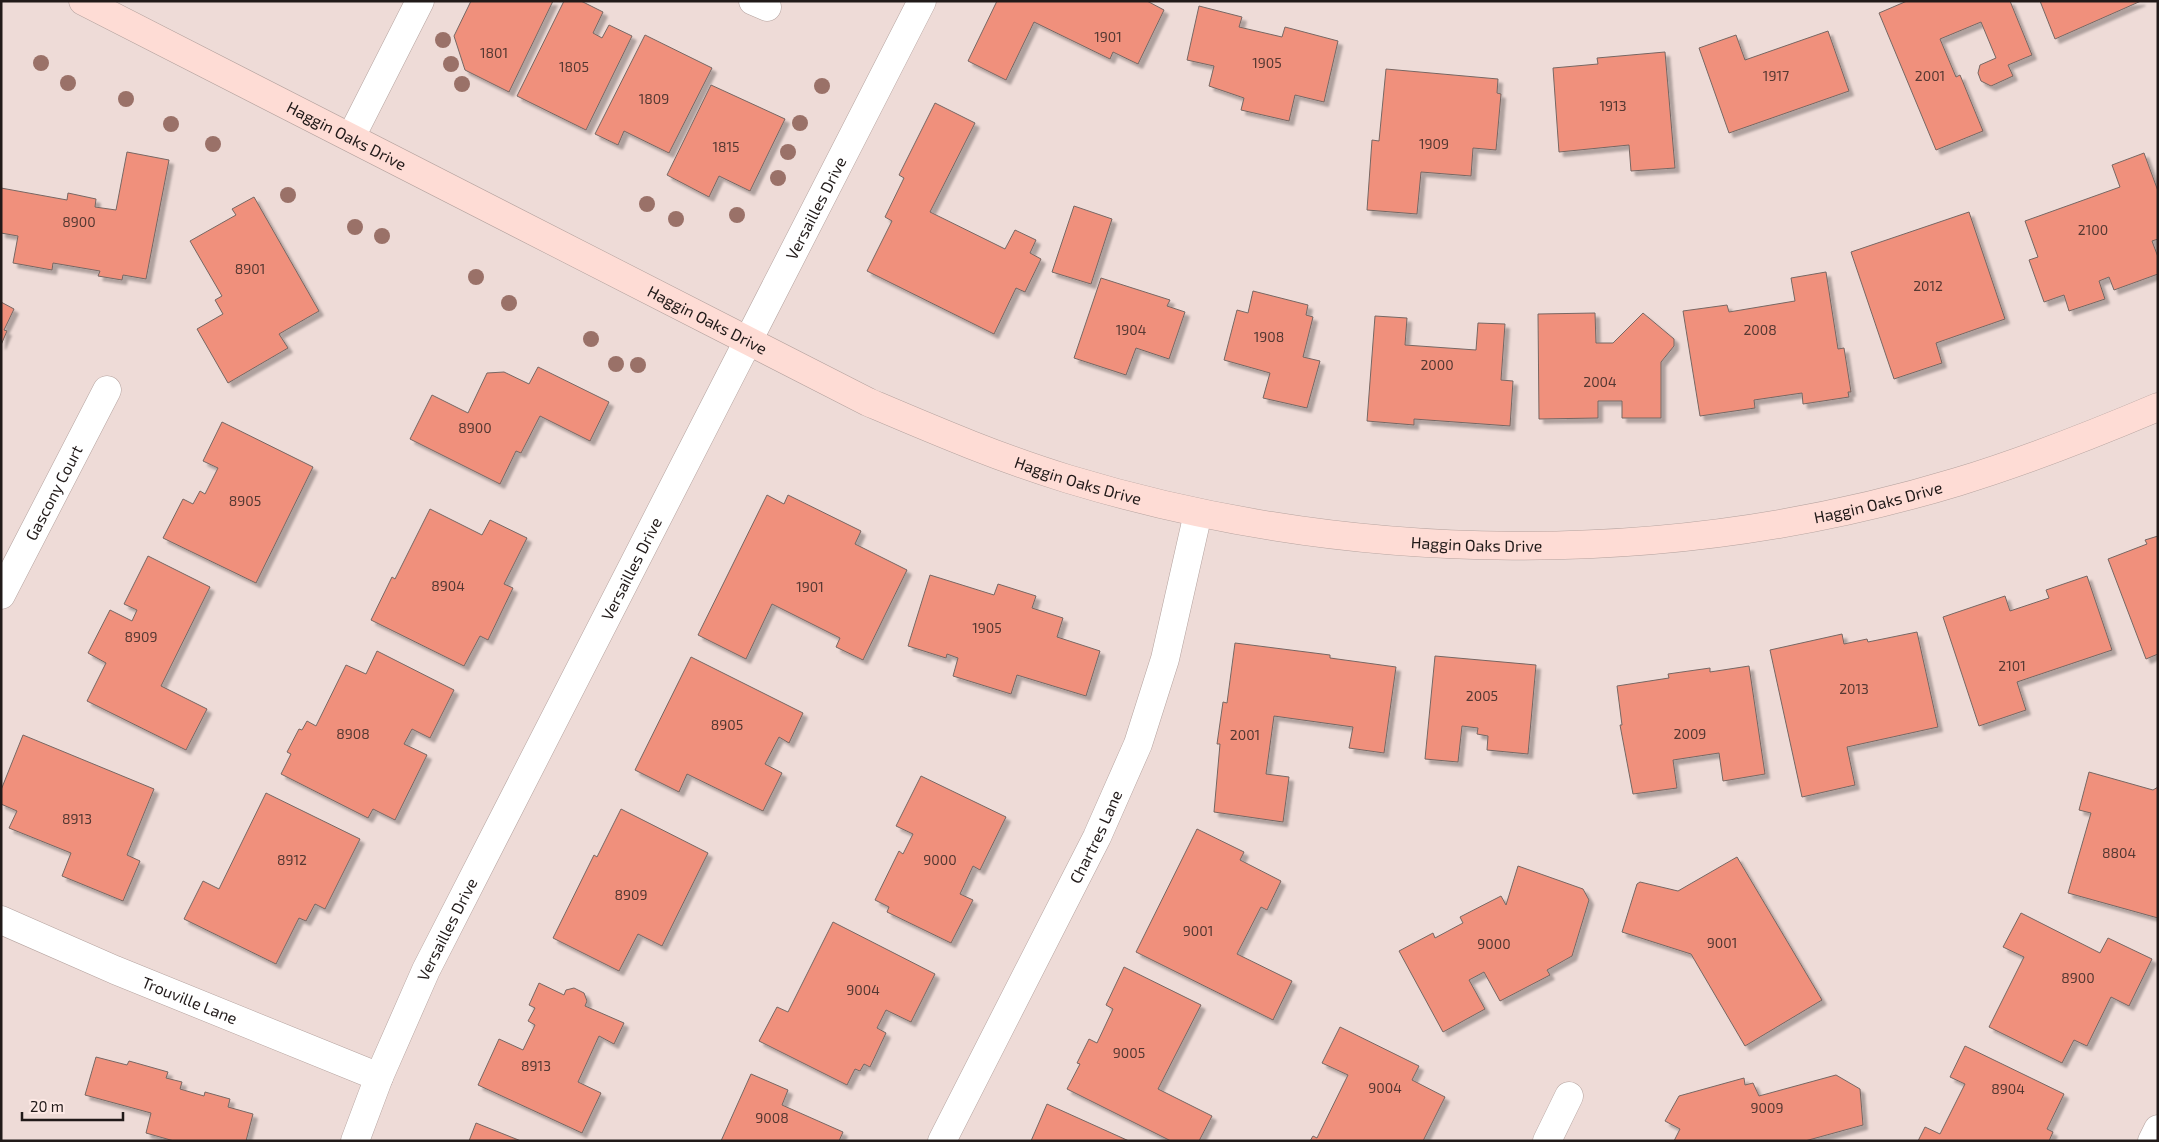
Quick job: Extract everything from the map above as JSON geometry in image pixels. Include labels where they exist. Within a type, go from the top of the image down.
[{"type":"street","name":"Haggin Oaks Drive","points":[[83,1],[868,402],[967,444],[1068,479],[1198,513],[1312,532],[1418,543],[1526,546],[1643,541],[1747,529],[1862,507],[1956,482],[2058,449],[2158,407]]},
{"type":"street","points":[[350,137],[420,1]]},
{"type":"street","name":"Versailles Drive","points":[[354,1141],[379,1077],[426,970],[922,1]]},
{"type":"street","name":"Gascony Court","points":[[1,595],[107,390]]},
{"type":"street","name":"Chartres Lane","points":[[942,1141],[1097,837],[1138,744],[1165,660],[1198,513]]},
{"type":"street","name":"Trouville Lane","points":[[1,920],[115,970],[379,1077]]},
{"type":"street","points":[[1547,1141],[1570,1096]]},
{"type":"street","points":[[2152,1141],[2158,1129]]},
{"type":"building","points":[[471,1],[553,1],[509,92],[465,70],[454,36]]},
{"type":"building","points":[[564,1],[581,1],[603,12],[593,33],[602,38],[609,25],[632,36],[586,130],[517,96]]},
{"type":"building","points":[[997,1],[1147,1],[1164,10],[1138,64],[1113,52],[1110,59],[1034,22],[1006,80],[968,61]]},
{"type":"building","points":[[1907,1],[2010,1],[2032,55],[2008,65],[2013,76],[1991,86],[1981,81],[1978,73],[1980,65],[1996,58],[1981,22],[1940,39],[1956,77],[1960,75],[1983,131],[1936,150],[1879,13]]},
{"type":"building","points":[[2040,1],[2141,1],[2055,39]]},
{"type":"building","points":[[1199,6],[1242,17],[1239,27],[1282,37],[1285,27],[1338,41],[1324,102],[1295,95],[1289,121],[1241,110],[1244,98],[1209,86],[1214,66],[1187,60]]},
{"type":"building","points":[[1828,31],[1849,91],[1729,133],[1699,48],[1736,35],[1745,60]]},
{"type":"building","points":[[645,35],[712,68],[669,153],[624,131],[618,145],[595,134]]},
{"type":"building","points":[[1665,52],[1675,168],[1631,171],[1629,145],[1559,152],[1553,68],[1598,64],[1597,58]]},
{"type":"building","points":[[1386,69],[1498,79],[1497,93],[1501,94],[1496,150],[1473,148],[1471,176],[1421,172],[1417,214],[1367,210],[1372,140],[1379,141]]},
{"type":"building","points":[[711,85],[785,119],[750,191],[719,176],[709,197],[667,175]]},
{"type":"building","points":[[935,103],[975,123],[930,212],[1005,249],[1015,230],[1036,240],[1030,253],[1041,259],[1025,292],[1016,288],[994,334],[867,271],[892,221],[885,217],[904,178],[899,175]]},
{"type":"building","points":[[127,152],[169,160],[146,279],[123,275],[122,280],[98,276],[100,271],[53,263],[52,270],[13,263],[18,236],[1,233],[1,188],[67,200],[68,193],[96,199],[95,207],[116,210]]},
{"type":"building","points":[[2144,153],[2158,191],[2158,239],[2152,241],[2158,257],[2158,274],[2114,290],[2109,277],[2099,281],[2105,299],[2069,311],[2064,295],[2044,302],[2029,260],[2038,257],[2025,221],[2120,187],[2112,165]]},
{"type":"building","points":[[254,197],[319,311],[279,334],[288,348],[228,383],[197,329],[223,314],[215,300],[222,296],[190,241],[236,215],[232,209]]},
{"type":"building","points":[[1074,206],[1112,219],[1091,284],[1052,272]]},
{"type":"building","points":[[1969,212],[2005,319],[1936,343],[1942,363],[1894,379],[1851,252]]},
{"type":"building","points":[[1826,272],[1838,349],[1844,348],[1851,392],[1848,392],[1849,397],[1803,404],[1802,393],[1754,400],[1755,408],[1700,416],[1683,311],[1727,305],[1729,312],[1795,301],[1791,278]]},
{"type":"building","points":[[1101,278],[1170,300],[1167,306],[1185,312],[1169,359],[1136,348],[1126,375],[1074,358]]},
{"type":"building","points":[[1253,291],[1308,305],[1306,315],[1313,317],[1303,357],[1320,361],[1307,408],[1263,398],[1270,373],[1224,360],[1237,310],[1248,313]]},
{"type":"building","points":[[1,302],[14,309],[4,330],[7,331],[1,345]]},
{"type":"building","points":[[1595,313],[1596,343],[1613,343],[1643,313],[1674,339],[1674,346],[1661,362],[1661,418],[1622,418],[1622,401],[1598,401],[1598,418],[1539,419],[1538,314]]},
{"type":"building","points":[[1375,316],[1407,318],[1405,345],[1476,350],[1478,323],[1505,324],[1501,380],[1513,381],[1510,426],[1414,419],[1414,425],[1367,421]]},
{"type":"building","points":[[538,367],[609,402],[590,441],[540,416],[521,453],[516,451],[500,484],[410,439],[432,395],[468,413],[487,373],[504,372],[529,384]]},
{"type":"building","points":[[222,422],[313,467],[256,583],[163,538],[183,499],[193,504],[200,491],[205,494],[218,468],[203,461]]},
{"type":"building","points":[[767,495],[784,504],[788,495],[861,531],[855,544],[907,570],[863,660],[836,647],[840,638],[772,604],[746,659],[698,635]]},
{"type":"building","points":[[430,509],[482,535],[490,520],[527,538],[504,584],[513,588],[488,640],[480,636],[464,666],[371,620],[392,577],[395,579]]},
{"type":"building","points":[[2158,536],[2158,654],[2146,659],[2108,559],[2147,544],[2145,540]]},
{"type":"building","points":[[148,556],[210,587],[161,686],[207,709],[186,750],[87,701],[106,663],[88,653],[110,610],[132,621],[137,610],[124,604]]},
{"type":"building","points":[[930,575],[994,595],[998,584],[1036,596],[1032,608],[1063,618],[1057,637],[1100,651],[1086,696],[1017,675],[1011,694],[953,676],[958,658],[947,654],[946,658],[908,646]]},
{"type":"building","points":[[2087,576],[2112,650],[2017,682],[2026,710],[1979,726],[1943,617],[2005,596],[2010,611],[2049,598],[2046,590]]},
{"type":"building","points":[[1917,632],[1938,727],[1847,747],[1855,785],[1802,797],[1770,650],[1842,634],[1844,644],[1867,639],[1868,642]]},
{"type":"building","points":[[1235,643],[1330,655],[1330,658],[1396,667],[1384,753],[1349,748],[1353,727],[1274,716],[1266,774],[1289,777],[1283,822],[1214,812],[1220,744],[1217,744],[1223,702],[1227,703]]},
{"type":"building","points":[[377,651],[454,690],[430,738],[412,729],[404,744],[427,755],[395,820],[373,809],[368,818],[281,774],[291,754],[287,752],[299,729],[302,730],[307,721],[316,726],[346,665],[366,674]]},
{"type":"building","points":[[1435,656],[1536,665],[1528,754],[1487,750],[1488,736],[1477,734],[1478,728],[1462,726],[1458,762],[1425,759]]},
{"type":"building","points":[[691,657],[803,713],[789,743],[779,737],[765,764],[782,773],[763,811],[687,774],[679,792],[635,770]]},
{"type":"building","points":[[1749,666],[1765,774],[1723,781],[1719,753],[1673,760],[1677,788],[1633,794],[1620,725],[1622,725],[1617,686],[1669,678],[1668,674],[1710,668],[1710,672]]},
{"type":"building","points":[[23,735],[154,789],[127,855],[140,861],[123,901],[62,876],[71,853],[9,828],[17,811],[1,804],[1,790]]},
{"type":"building","points":[[2089,772],[2153,790],[2158,787],[2158,918],[2068,893],[2091,813],[2079,810]]},
{"type":"building","points":[[921,776],[1006,817],[980,870],[973,866],[960,894],[973,900],[951,943],[887,912],[889,907],[875,900],[899,851],[903,854],[913,834],[896,826]]},
{"type":"building","points":[[266,793],[360,839],[325,909],[315,904],[306,921],[299,918],[276,964],[184,919],[203,881],[219,889]]},
{"type":"building","points":[[621,809],[708,853],[662,946],[638,934],[619,971],[553,938],[594,855],[597,857]]},
{"type":"building","points":[[1197,829],[1244,852],[1240,860],[1281,881],[1267,910],[1261,907],[1237,954],[1292,981],[1273,1020],[1136,952]]},
{"type":"building","points":[[1737,857],[1822,1000],[1745,1046],[1691,954],[1622,932],[1637,884],[1640,882],[1678,891]]},
{"type":"building","points":[[1518,866],[1583,889],[1589,900],[1572,956],[1547,970],[1550,975],[1500,1001],[1484,972],[1469,980],[1485,1009],[1443,1032],[1399,951],[1433,933],[1435,938],[1463,923],[1460,917],[1501,896],[1506,905]]},
{"type":"building","points":[[2021,913],[2100,953],[2108,938],[2152,959],[2129,1006],[2111,997],[2087,1046],[2074,1040],[2062,1063],[1989,1027],[2024,957],[2003,947]]},
{"type":"building","points":[[833,922],[935,974],[911,1022],[886,1010],[877,1028],[886,1033],[870,1067],[864,1064],[860,1071],[855,1069],[847,1085],[759,1041],[777,1007],[788,1012]]},
{"type":"building","points":[[1124,967],[1201,1005],[1158,1089],[1212,1116],[1199,1141],[1171,1141],[1067,1089],[1080,1064],[1077,1063],[1089,1039],[1097,1043],[1113,1009],[1106,1005]]},
{"type":"building","points":[[539,983],[564,995],[566,990],[574,988],[584,993],[587,1001],[585,1006],[624,1023],[614,1044],[599,1036],[578,1082],[601,1093],[582,1133],[478,1085],[499,1039],[523,1050],[535,1025],[528,1021],[535,1008],[529,1005]]},
{"type":"building","points":[[1340,1027],[1419,1066],[1412,1080],[1445,1097],[1423,1141],[1310,1141],[1313,1136],[1317,1138],[1348,1075],[1322,1063]]},
{"type":"building","points":[[1965,1046],[2064,1094],[2047,1129],[2053,1132],[2049,1141],[1918,1141],[1925,1127],[1940,1134],[1965,1084],[1950,1077]]},
{"type":"building","points":[[96,1057],[127,1065],[129,1061],[168,1072],[166,1078],[182,1082],[180,1089],[204,1096],[205,1092],[230,1099],[228,1107],[253,1114],[246,1141],[174,1141],[146,1133],[151,1113],[85,1095]]},
{"type":"building","points":[[751,1074],[788,1090],[782,1105],[843,1132],[839,1141],[721,1141]]},
{"type":"building","points":[[1836,1075],[1860,1089],[1863,1125],[1805,1141],[1674,1141],[1680,1129],[1665,1121],[1679,1096],[1744,1078],[1745,1085],[1753,1083],[1759,1096]]},
{"type":"building","points":[[1047,1104],[1129,1141],[1031,1141]]},
{"type":"building","points":[[476,1123],[521,1141],[469,1141]]}]
